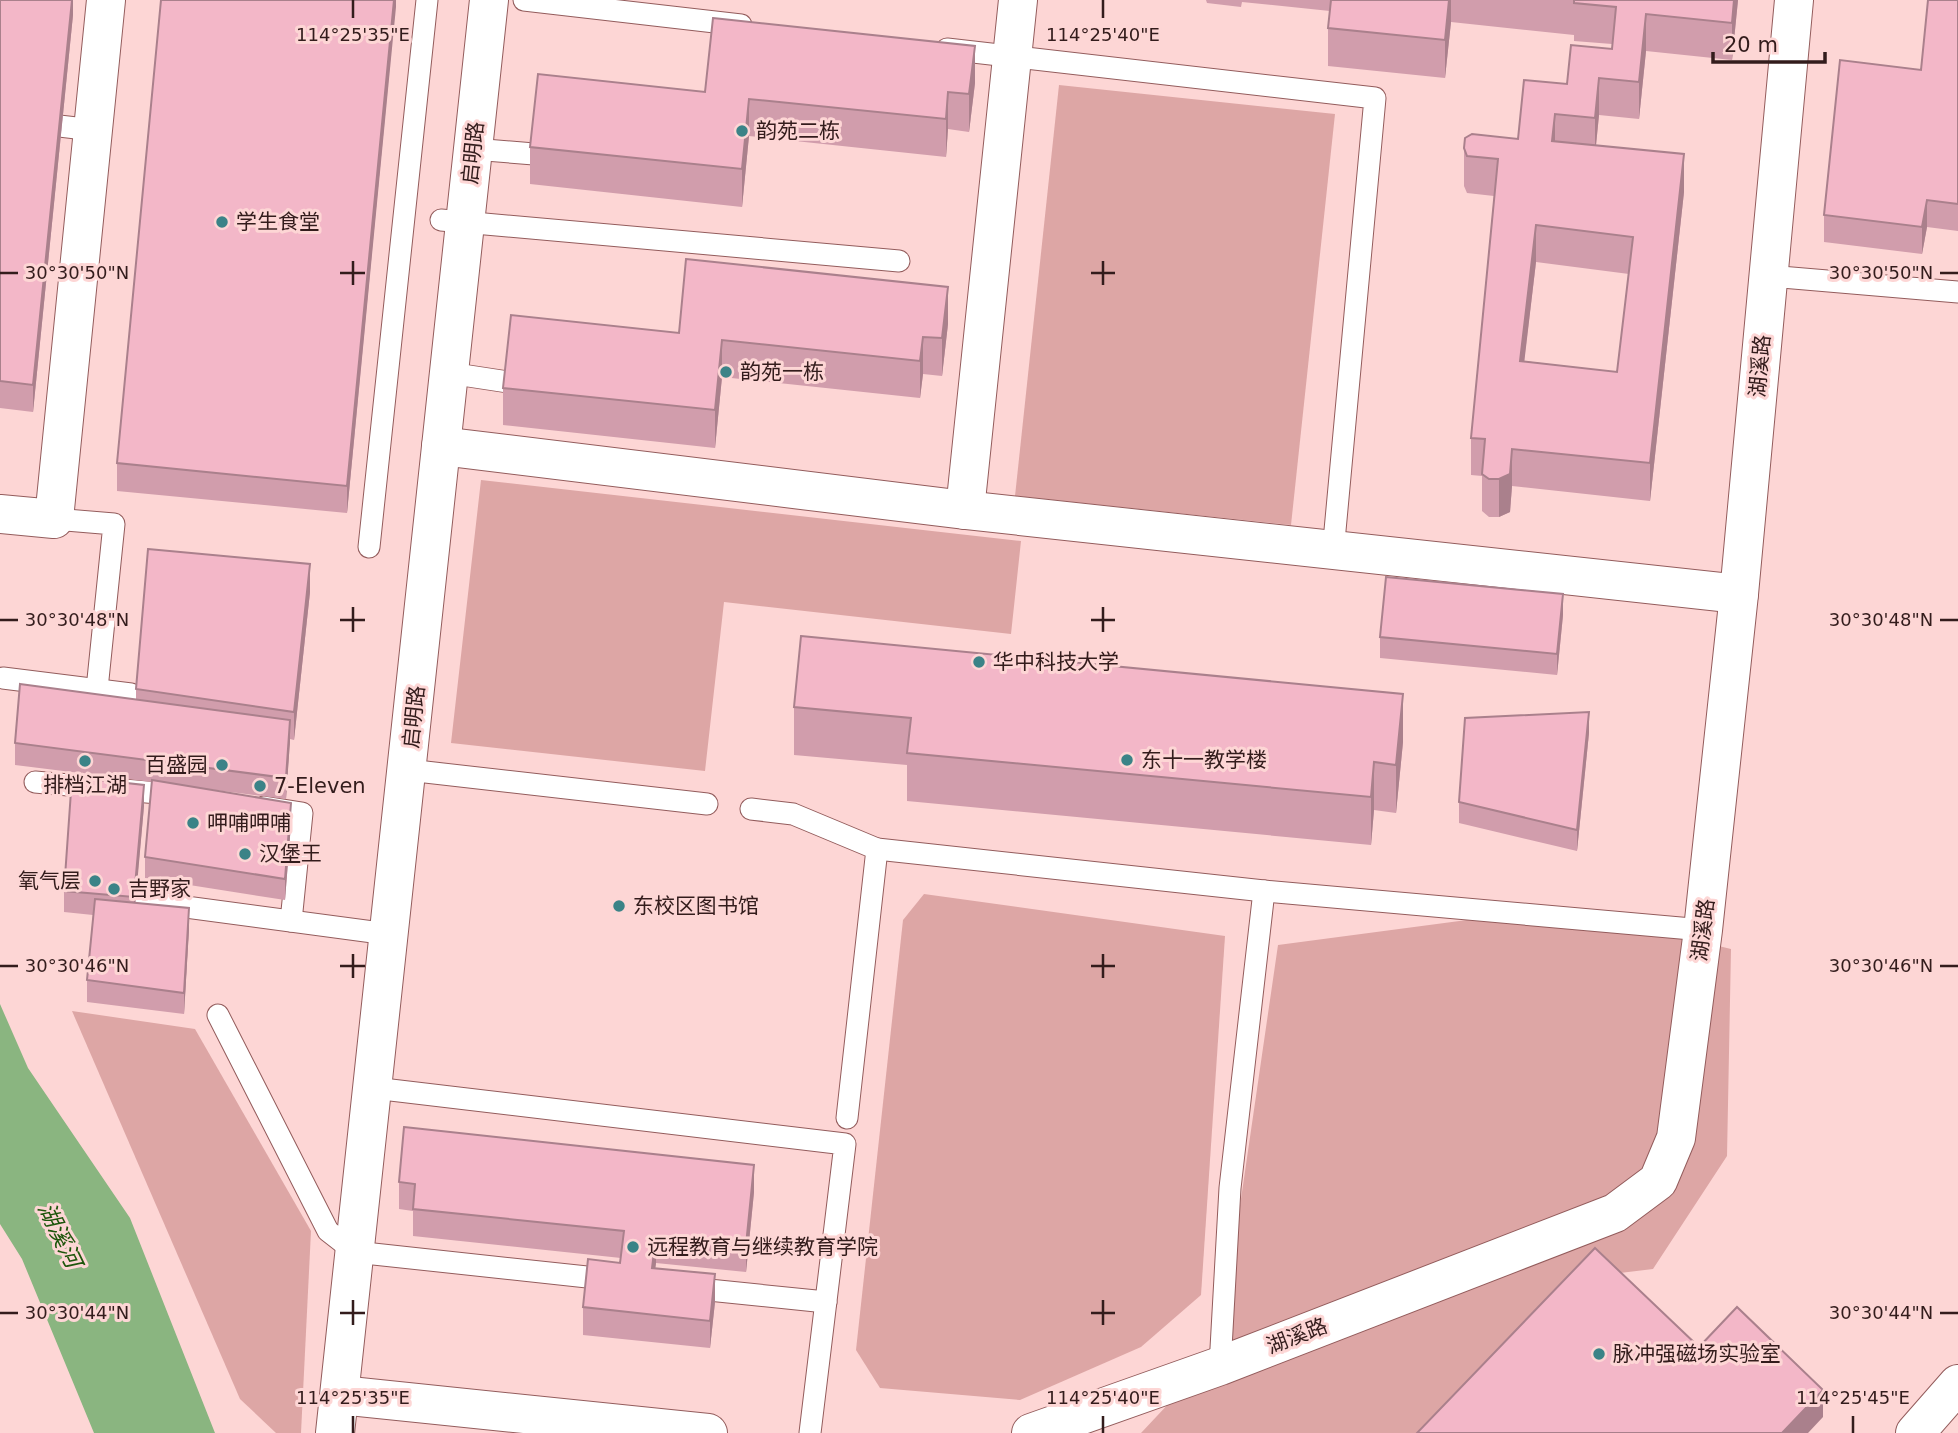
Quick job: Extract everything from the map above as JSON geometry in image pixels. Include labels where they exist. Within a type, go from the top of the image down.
[{"type":"street","points":[[0,514],[54,519],[106,0]]},
{"type":"street","name":"启明路","points":[[335,1433],[449,373],[453,221],[473,149],[489,0]]},
{"type":"street","points":[[965,510],[1018,0]]},
{"type":"street","name":"湖溪路","points":[[1031,1433],[1220,1366],[1615,1213],[1658,1181],[1676,1138],[1703,930],[1739,594],[1794,0]]},
{"type":"street","points":[[441,446],[1333,552],[1739,594]]},
{"type":"street","points":[[1916,1433],[1958,1384]]},
{"type":"street","points":[[340,1395],[708,1433]]},
{"type":"lane","points":[[369,547],[427,0]]},
{"type":"lane","points":[[524,0],[768,28]]},
{"type":"lane","points":[[931,47],[1375,98],[1333,552]]},
{"type":"lane","points":[[0,119],[93,130]]},
{"type":"lane","points":[[473,149],[534,154]]},
{"type":"lane","points":[[453,221],[899,261]]},
{"type":"lane","points":[[1769,276],[1958,292]]},
{"type":"lane","points":[[449,373],[508,382]]},
{"type":"lane","points":[[54,519],[114,524],[97,689]]},
{"type":"lane","points":[[3,678],[131,694]]},
{"type":"lane","points":[[408,770],[708,804]]},
{"type":"lane","points":[[35,782],[201,798]]},
{"type":"lane","points":[[239,803],[302,813],[290,921]]},
{"type":"lane","points":[[751,809],[793,814],[877,849],[1264,891],[1703,930]]},
{"type":"lane","points":[[847,1118],[877,849]]},
{"type":"lane","points":[[1220,1366],[1230,1188],[1264,891]]},
{"type":"lane","points":[[141,901],[388,934]]},
{"type":"lane","points":[[218,1015],[328,1231],[355,1252],[632,1282]]},
{"type":"lane","points":[[374,1088],[845,1144],[810,1433]]},
{"type":"lane","points":[[674,1286],[826,1302]]},
{"type":"shaded area","points":[[1059,85],[1335,114],[1291,525],[1015,496]]},
{"type":"shaded area","points":[[481,480],[1021,541],[1011,634],[724,602],[705,771],[451,743]]},
{"type":"shaded area","points":[[924,894],[1225,936],[1201,1295],[1141,1347],[1020,1400],[880,1388],[856,1350],[903,920]]},
{"type":"shaded area","points":[[1467,920],[1690,939],[1731,949],[1727,1156],[1653,1269],[1595,1276],[1417,1433],[1141,1433],[1219,1350],[1278,945]]},
{"type":"shaded area","points":[[72,1011],[195,1029],[311,1231],[301,1433],[276,1433],[240,1399]]},
{"type":"water","name":"湖溪河","points":[[0,1004],[28,1068],[130,1218],[215,1433],[94,1433],[22,1259],[0,1224]]},
{"type":"building","points":[[0,0],[72,0],[33,385],[0,381]]},
{"type":"building","points":[[161,0],[394,0],[347,486],[117,463]]},
{"type":"building","points":[[1331,0],[1449,0],[1445,40],[1328,28]]},
{"type":"building","points":[[1574,0],[1734,0],[1732,23],[1646,14],[1639,82],[1599,78],[1595,118],[1555,114],[1552,141],[1684,154],[1650,463],[1512,449],[1510,474],[1499,479],[1489,479],[1482,474],[1485,439],[1471,438],[1498,159],[1467,156],[1465,138],[1472,134],[1518,139],[1524,80],[1567,84],[1571,45],[1612,49],[1616,7],[1574,3]],"holes":[[[1536,225],[1633,237],[1617,372],[1520,361]]]},
{"type":"building","points":[[1928,0],[1958,0],[1958,204],[1927,200],[1922,227],[1824,215],[1840,60],[1921,70]]},
{"type":"building","points":[[713,18],[975,46],[969,94],[948,92],[946,119],[749,99],[742,169],[530,147],[538,74],[705,92]]},
{"type":"building","points":[[686,259],[948,287],[942,338],[923,337],[920,361],[722,340],[715,410],[503,388],[511,315],[679,333]]},
{"type":"building","points":[[148,549],[310,564],[294,712],[136,689]]},
{"type":"building","points":[[1386,577],[1563,594],[1557,654],[1380,637]]},
{"type":"building","points":[[801,636],[1403,694],[1396,765],[1374,762],[1371,797],[907,753],[911,718],[794,707]]},
{"type":"building","points":[[20,684],[290,720],[286,778],[15,743]]},
{"type":"building","points":[[1589,712],[1577,830],[1459,802],[1465,718]]},
{"type":"building","points":[[72,777],[144,785],[134,897],[64,891]]},
{"type":"building","points":[[152,780],[291,803],[285,879],[145,857]]},
{"type":"building","points":[[95,899],[189,908],[184,993],[87,980]]},
{"type":"building","name":"远程教育与继续教育学院","points":[[404,1127],[754,1165],[746,1245],[656,1236],[652,1268],[715,1274],[710,1321],[583,1307],[588,1259],[620,1263],[624,1231],[413,1209],[415,1184],[399,1182]]},
{"type":"building","name":"脉冲强磁场实验室","points":[[1595,1248],[1699,1347],[1737,1307],[1823,1390],[1782,1433],[1417,1433]]},
{"type":"place","name":"韵苑二栋","points":[[742,131]]},
{"type":"place","name":"学生食堂","points":[[222,222]]},
{"type":"place","name":"韵苑一栋","points":[[726,372]]},
{"type":"place","name":"华中科技大学","points":[[979,662]]},
{"type":"place","name":"东十一教学楼","points":[[1127,760]]},
{"type":"place","name":"排档江湖","points":[[85,761]]},
{"type":"place","name":"百盛园","points":[[222,765]]},
{"type":"place","name":"7-Eleven","points":[[260,786]]},
{"type":"place","name":"呷哺呷哺","points":[[193,823]]},
{"type":"place","name":"汉堡王","points":[[245,854]]},
{"type":"place","name":"氧气层","points":[[95,881]]},
{"type":"place","name":"吉野家","points":[[114,889]]},
{"type":"place","name":"东校区图书馆","points":[[619,906]]},
{"type":"place","name":"远程教育与继续教育学院","points":[[633,1247]]},
{"type":"place","name":"脉冲强磁场实验室","points":[[1599,1354]]}]
